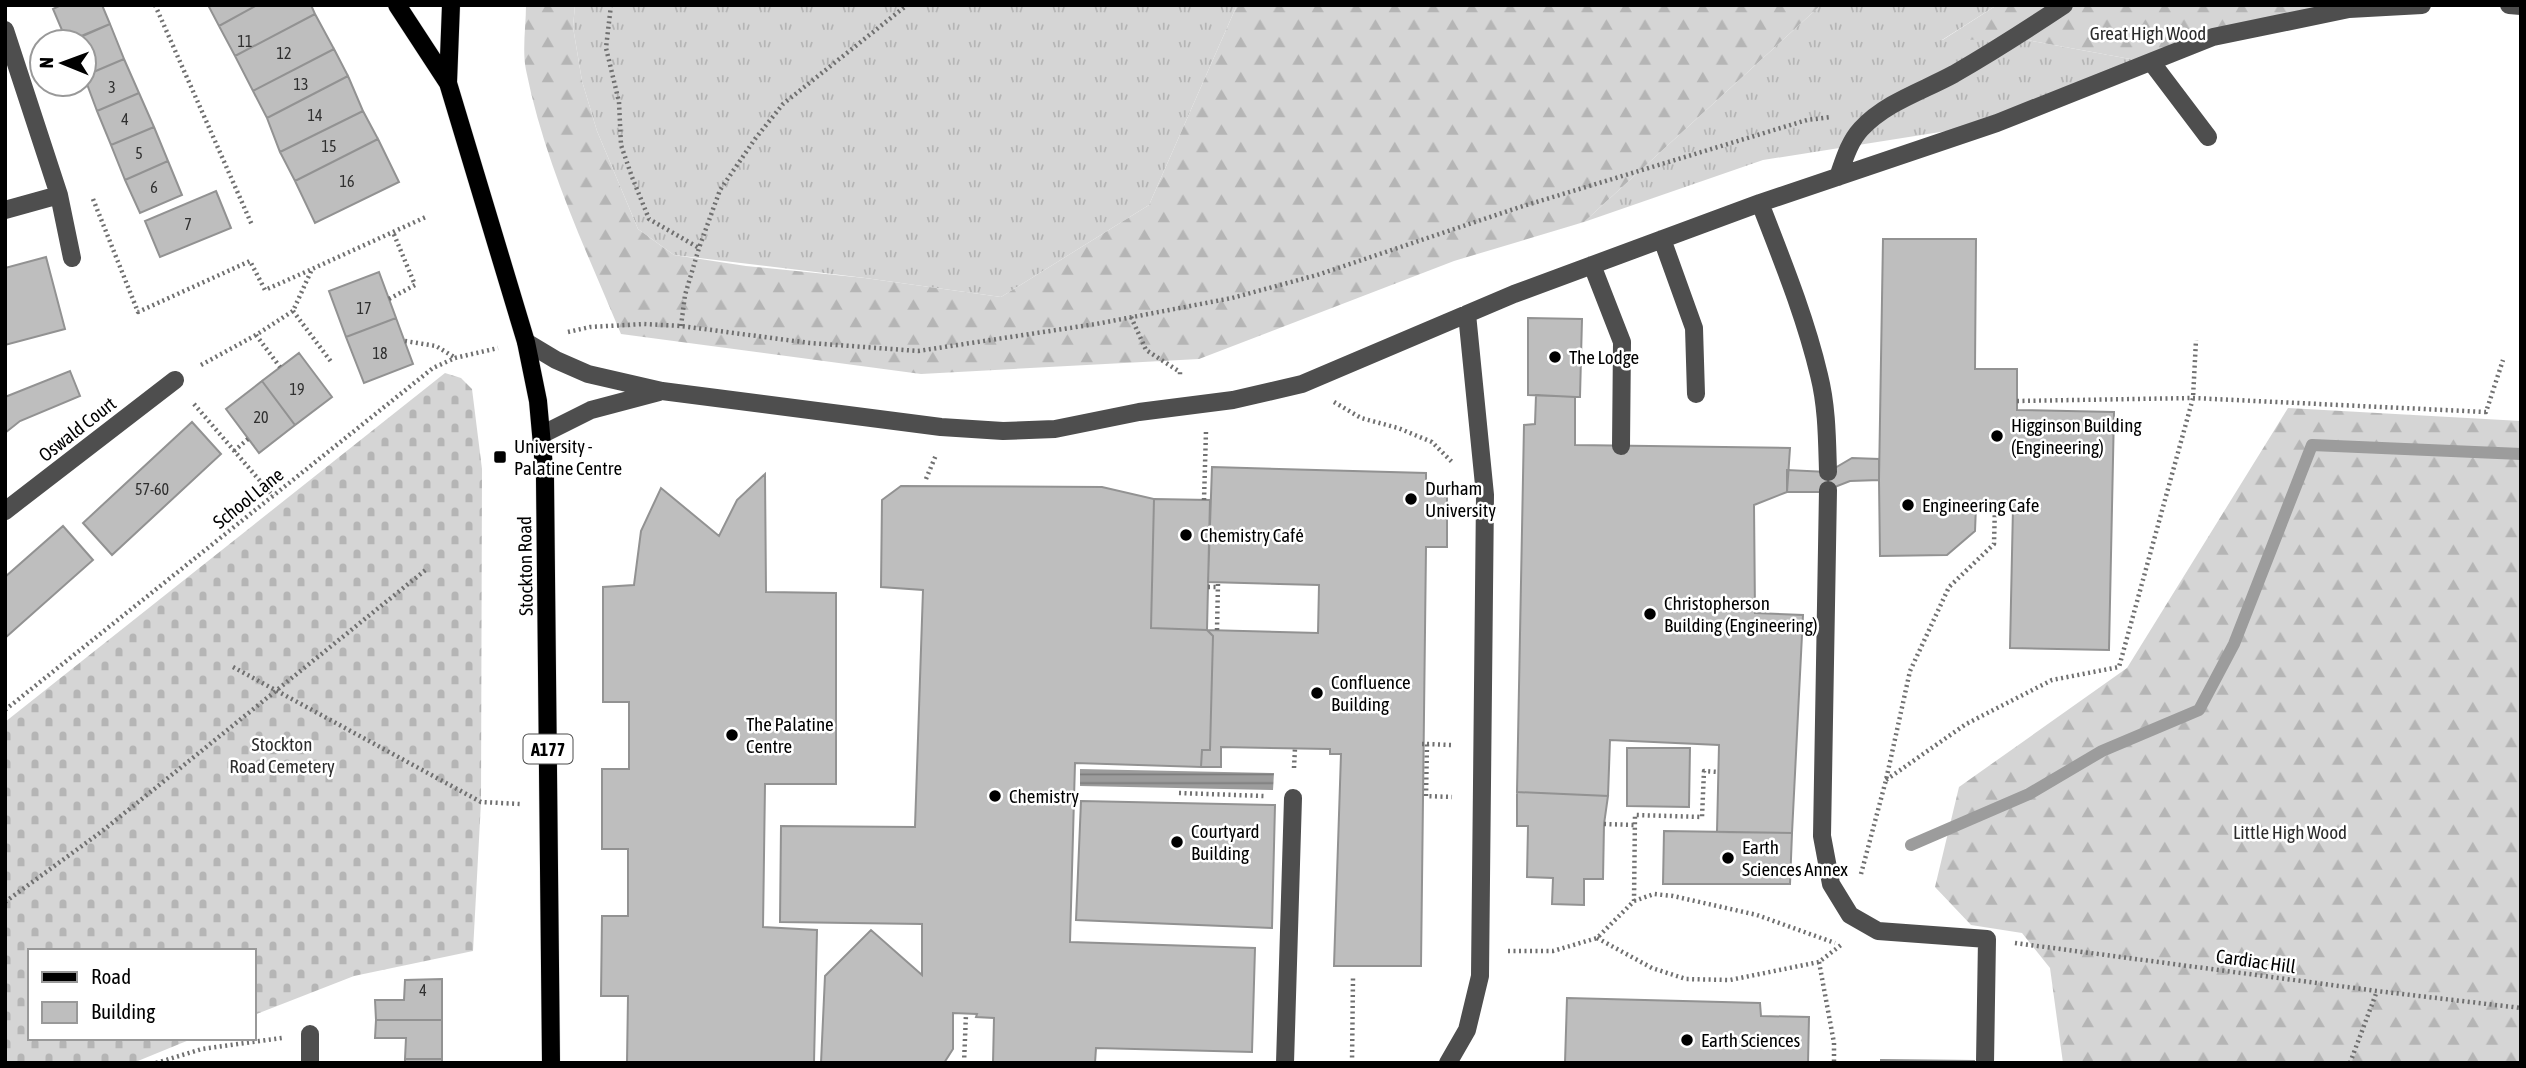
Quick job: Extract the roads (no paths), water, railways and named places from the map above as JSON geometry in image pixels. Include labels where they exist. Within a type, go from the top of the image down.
[{"type":"main road","name":"Stockton Road","points":[[397,5],[448,83],[526,342],[543,434],[551,1063]]},
{"type":"main road","name":"Stockton Road","points":[[448,83],[451,5]]},
{"type":"street","points":[[1838,177],[1847,151],[1859,130],[1880,111],[1952,75],[2016,38],[2064,5]]},
{"type":"street","points":[[526,342],[556,360],[588,374],[662,391],[877,420],[1003,430],[1055,429],[1139,412],[1233,400],[1302,384],[1467,314],[1592,265],[1760,203],[1997,123],[2213,37],[2349,9],[2421,5]]},
{"type":"street","points":[[2509,5],[2521,6]]},
{"type":"street","points":[[6,33],[59,195],[72,258]]},
{"type":"street","points":[[2152,63],[2208,137]]},
{"type":"street","points":[[5,210],[59,195]]},
{"type":"street","points":[[1760,203],[1802,312],[1820,377],[1826,416],[1828,481],[1822,836],[1831,884],[1850,915],[1878,931],[1987,939],[1985,1063]]},
{"type":"street","points":[[1662,239],[1694,328],[1696,394]]},
{"type":"street","points":[[1592,265],[1622,342],[1621,446]]},
{"type":"street","points":[[1448,1063],[1467,1030],[1480,976],[1485,495],[1467,314]]},
{"type":"street","name":"Oswald Court","points":[[5,511],[175,380]]},
{"type":"street","points":[[543,434],[591,410],[662,391]]},
{"type":"street","points":[[1285,1063],[1293,798]]},
{"type":"street","points":[[310,1034],[310,1063]]},
{"type":"waterway","points":[[1911,845],[2029,794],[2102,751],[2199,710],[2234,644],[2312,445],[2521,454]]},
{"type":"place","name":"The Lodge","points":[[1555,357]]},
{"type":"place","name":"Higginson Building (Engineering)","points":[[1997,436]]},
{"type":"place","name":"University - Palatine Centre","points":[[500,457]]},
{"type":"place","name":"Durham University","points":[[1411,499]]},
{"type":"place","name":"Engineering Cafe","points":[[1908,505]]},
{"type":"place","name":"Chemistry Café","points":[[1186,535]]},
{"type":"place","name":"Christopherson Building (Engineering)","points":[[1650,614]]},
{"type":"place","name":"Confluence Building","points":[[1317,693]]},
{"type":"place","name":"The Palatine Centre","points":[[732,735]]},
{"type":"place","name":"Chemistry","points":[[995,796]]},
{"type":"place","name":"Courtyard Building","points":[[1177,842]]},
{"type":"place","name":"Earth Sciences Annex","points":[[1728,858]]},
{"type":"place","name":"Earth Sciences","points":[[1687,1040]]},
{"type":"park label","name":"Great High Wood","points":[[2148,33]]},
{"type":"park label","name":"Stockton Road Cemetery","points":[[282,755]]},
{"type":"park label","name":"Little High Wood","points":[[2290,832]]}]
